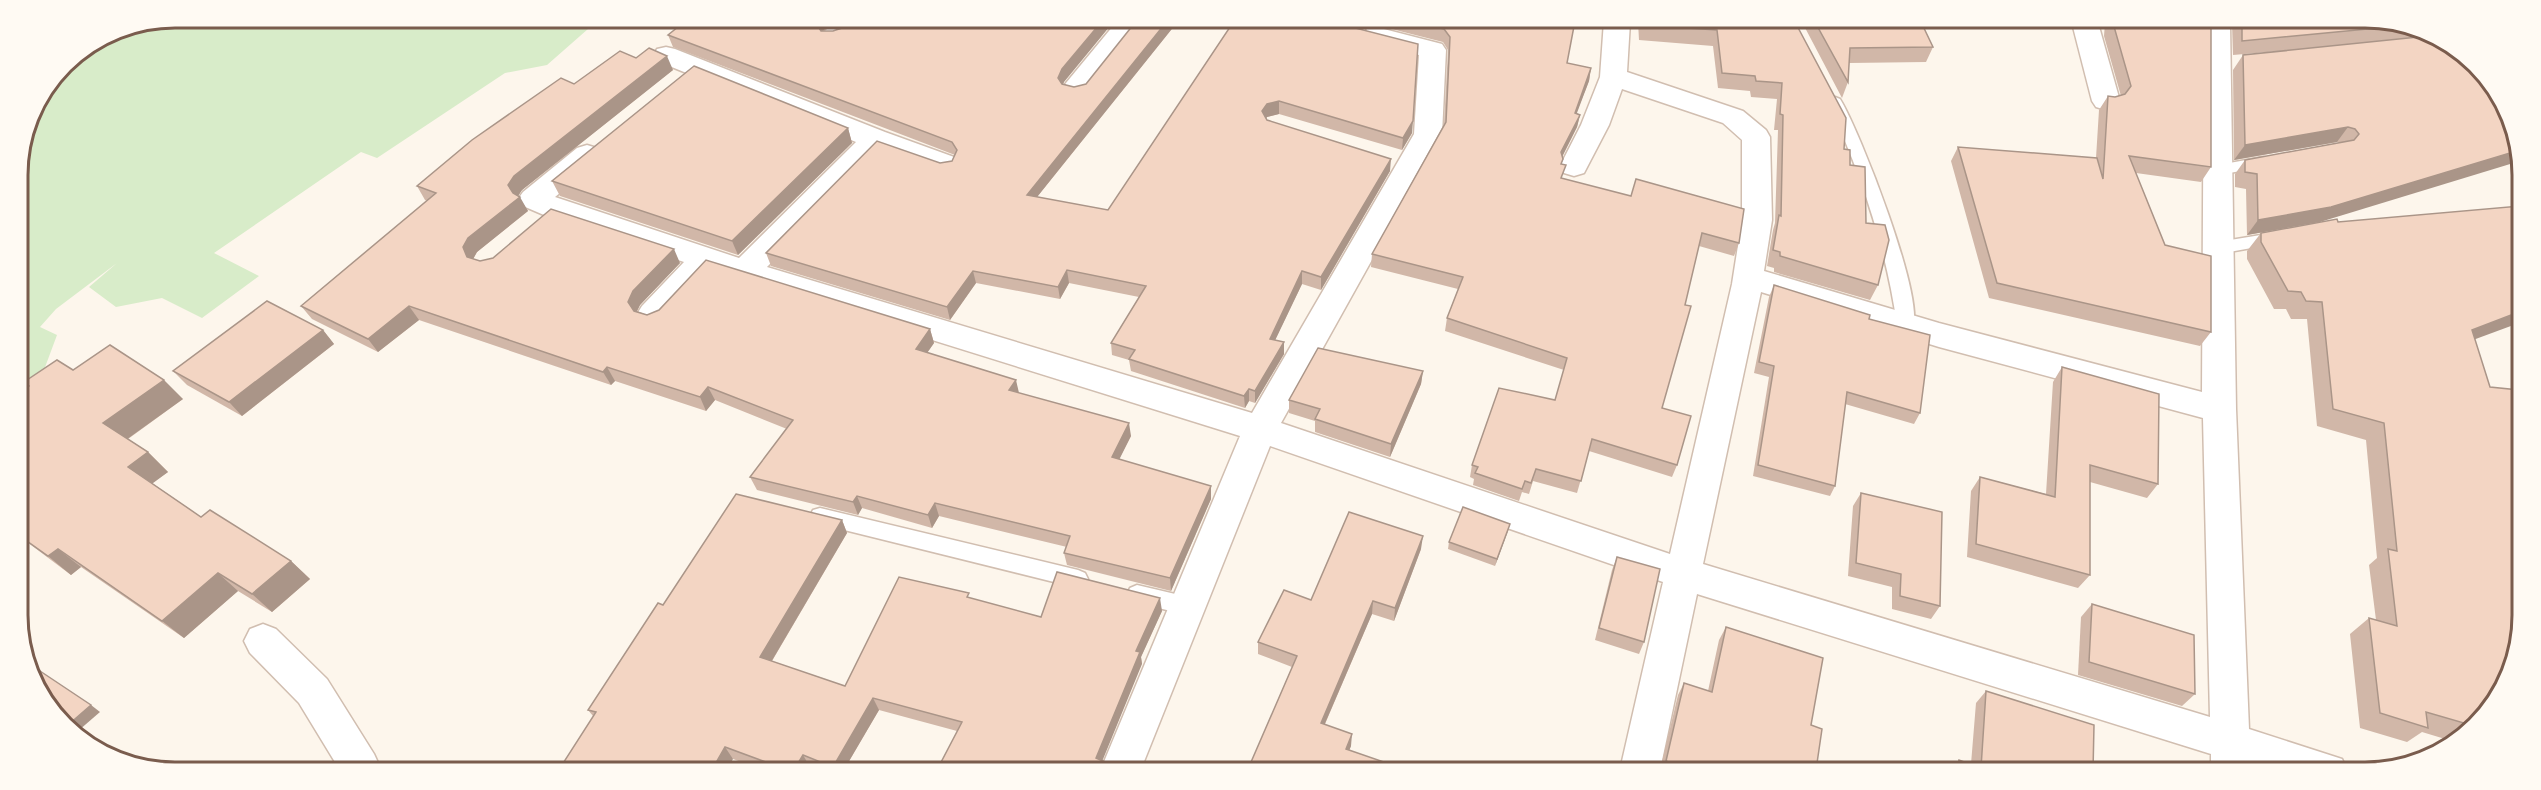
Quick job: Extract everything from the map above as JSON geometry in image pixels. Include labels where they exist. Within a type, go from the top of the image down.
[{"type":"street","points":[[1076,88],[1125,28]]},
{"type":"street","points":[[1574,166],[1595,125],[1613,77],[1616,28]]},
{"type":"street","points":[[2086,28],[2106,101]]},
{"type":"street","points":[[2218,28],[2223,64],[2218,170],[2219,409],[2231,757]]},
{"type":"street","points":[[1124,762],[1260,429],[1399,162],[1428,134],[1433,50],[1355,30]]},
{"type":"street","points":[[666,55],[875,139],[944,164]]},
{"type":"street","points":[[669,89],[696,67]]},
{"type":"street","points":[[1613,77],[1733,117],[1756,137],[1757,220],[1748,277],[1642,761]]},
{"type":"street","points":[[744,271],[875,139]]},
{"type":"street","points":[[605,140],[532,199],[705,259],[1260,429],[2231,757],[2257,761]]},
{"type":"street","points":[[529,229],[554,208]]},
{"type":"street","points":[[653,314],[705,259]]},
{"type":"street","points":[[1748,277],[1906,325],[2219,409]]},
{"type":"street","points":[[263,641],[313,692],[357,762]]},
{"type":"lane","points":[[1829,90],[1868,174],[1886,224],[1902,291],[1906,325]]},
{"type":"lane","points":[[2218,170],[2283,159]]},
{"type":"lane","points":[[2218,248],[2297,234]]},
{"type":"lane","points":[[804,512],[1095,584]]},
{"type":"lane","points":[[1118,589],[1188,606]]},
{"type":"green space","points":[[175,28],[589,28],[547,65],[505,73],[377,158],[361,152],[214,253],[259,276],[202,318],[162,298],[116,307],[89,287],[117,263],[56,309],[40,327],[57,335],[44,370],[29,384],[29,166],[33,137],[48,102],[65,78],[78,65],[102,48],[128,36],[146,31]]},
{"type":"building","points":[[677,28],[819,28],[821,31],[833,31],[842,28],[1096,28],[1062,69],[1058,78],[1062,84],[1074,87],[1086,84],[1131,28],[1162,28],[1027,195],[1108,210],[1229,28],[1355,28],[1418,44],[1413,121],[1403,138],[1279,101],[1267,104],[1262,111],[1267,120],[1391,159],[1321,277],[1302,271],[1270,339],[1284,342],[1255,391],[1249,389],[1244,396],[1129,359],[1135,350],[1111,343],[1146,286],[1067,270],[1058,287],[973,271],[947,307],[766,253],[877,141],[940,163],[952,161],[957,150],[952,142],[668,35]]},
{"type":"building","points":[[1440,28],[1574,28],[1567,63],[1591,68],[1575,113],[1580,115],[1561,152],[1563,159],[1561,164],[1566,165],[1561,178],[1631,196],[1636,179],[1744,209],[1739,243],[1702,233],[1685,305],[1691,306],[1662,408],[1691,416],[1677,465],[1592,439],[1581,481],[1536,469],[1531,483],[1525,481],[1522,489],[1475,473],[1478,467],[1472,465],[1499,388],[1555,400],[1567,358],[1447,318],[1463,277],[1372,254],[1446,122],[1450,37],[1444,29]]},
{"type":"building","points":[[1687,28],[1798,28],[1846,118],[1844,149],[1850,150],[1850,165],[1865,167],[1866,223],[1885,225],[1889,240],[1878,285],[1780,256],[1780,252],[1773,250],[1779,215],[1781,216],[1782,83],[1756,81],[1755,76],[1722,73],[1717,30]]},
{"type":"building","points":[[1818,28],[1924,28],[1933,47],[1850,48],[1848,82]]},
{"type":"building","points":[[2114,28],[2211,28],[2211,167],[2129,156],[2165,245],[2211,256],[2211,332],[1997,283],[1958,147],[2097,158],[2103,179],[2108,96],[2115,97],[2125,94],[2131,86]]},
{"type":"building","points":[[2242,28],[2372,29],[2242,41]]},
{"type":"building","points":[[2415,37],[2439,48],[2463,65],[2476,78],[2497,110],[2505,128],[2511,153],[2331,207],[2258,220],[2257,174],[2245,172],[2245,160],[2354,140],[2359,134],[2355,129],[2348,127],[2245,145],[2243,55]]},
{"type":"building","points":[[649,48],[667,56],[514,176],[508,185],[513,193],[520,197],[468,238],[463,247],[467,257],[480,261],[493,258],[551,209],[674,249],[633,291],[628,302],[634,311],[647,315],[659,310],[706,260],[930,329],[916,349],[1016,380],[1009,390],[1129,423],[1112,457],[1211,486],[1170,578],[1064,553],[1070,536],[935,503],[928,515],[857,496],[853,502],[750,477],[793,420],[708,387],[700,397],[607,367],[603,372],[409,306],[368,339],[301,306],[436,193],[417,186],[472,140],[561,78],[574,84],[620,51],[636,58]]},
{"type":"building","points":[[694,66],[848,128],[732,241],[552,181]]},
{"type":"building","points":[[2512,207],[2512,315],[2472,330],[2490,387],[2512,389],[2511,634],[2508,653],[2497,680],[2488,696],[2465,723],[2426,712],[2428,728],[2380,713],[2369,618],[2397,626],[2388,549],[2397,551],[2384,423],[2333,409],[2322,302],[2306,301],[2301,292],[2288,291],[2261,242],[2261,233],[2337,219],[2338,222]]},
{"type":"building","points":[[1774,285],[1870,315],[1869,319],[1930,335],[1920,413],[1847,392],[1835,486],[1758,465],[1774,366],[1759,362]]},
{"type":"building","points":[[267,301],[323,330],[229,402],[173,371]]},
{"type":"building","points":[[110,345],[164,380],[103,423],[148,452],[128,467],[201,517],[210,510],[291,561],[252,594],[218,573],[162,621],[58,549],[48,556],[28,542],[29,379],[57,360],[73,370]]},
{"type":"building","points":[[1318,348],[1423,371],[1391,444],[1315,419],[1320,409],[1289,400]]},
{"type":"building","points":[[2062,367],[2159,394],[2158,484],[2090,465],[2090,575],[1976,544],[1980,477],[2055,497]]},
{"type":"building","points":[[1861,493],[1942,512],[1940,606],[1900,596],[1901,574],[1856,563]]},
{"type":"building","points":[[736,494],[842,520],[760,657],[845,686],[899,577],[969,593],[967,597],[1041,617],[1057,572],[1160,598],[1136,651],[1140,652],[1096,758],[1104,762],[941,762],[962,722],[873,698],[836,762],[820,762],[803,755],[799,762],[765,762],[725,747],[717,762],[564,762],[596,712],[588,710],[658,603],[663,605]]},
{"type":"building","points":[[1463,507],[1510,524],[1497,559],[1449,542]]},
{"type":"building","points":[[1349,512],[1423,536],[1395,608],[1373,601],[1321,723],[1352,734],[1346,749],[1382,761],[1251,762],[1297,656],[1258,642],[1284,590],[1311,600]]},
{"type":"building","points":[[1617,557],[1660,569],[1644,642],[1599,628]]},
{"type":"building","points":[[2092,604],[2194,635],[2195,694],[2089,662]]},
{"type":"building","points":[[1726,627],[1823,658],[1811,725],[1822,729],[1817,761],[1666,761],[1684,683],[1712,692]]},
{"type":"building","points":[[40,671],[91,705],[73,720],[53,696]]},
{"type":"building","points":[[1986,691],[2094,725],[2093,761],[1981,761]]}]
